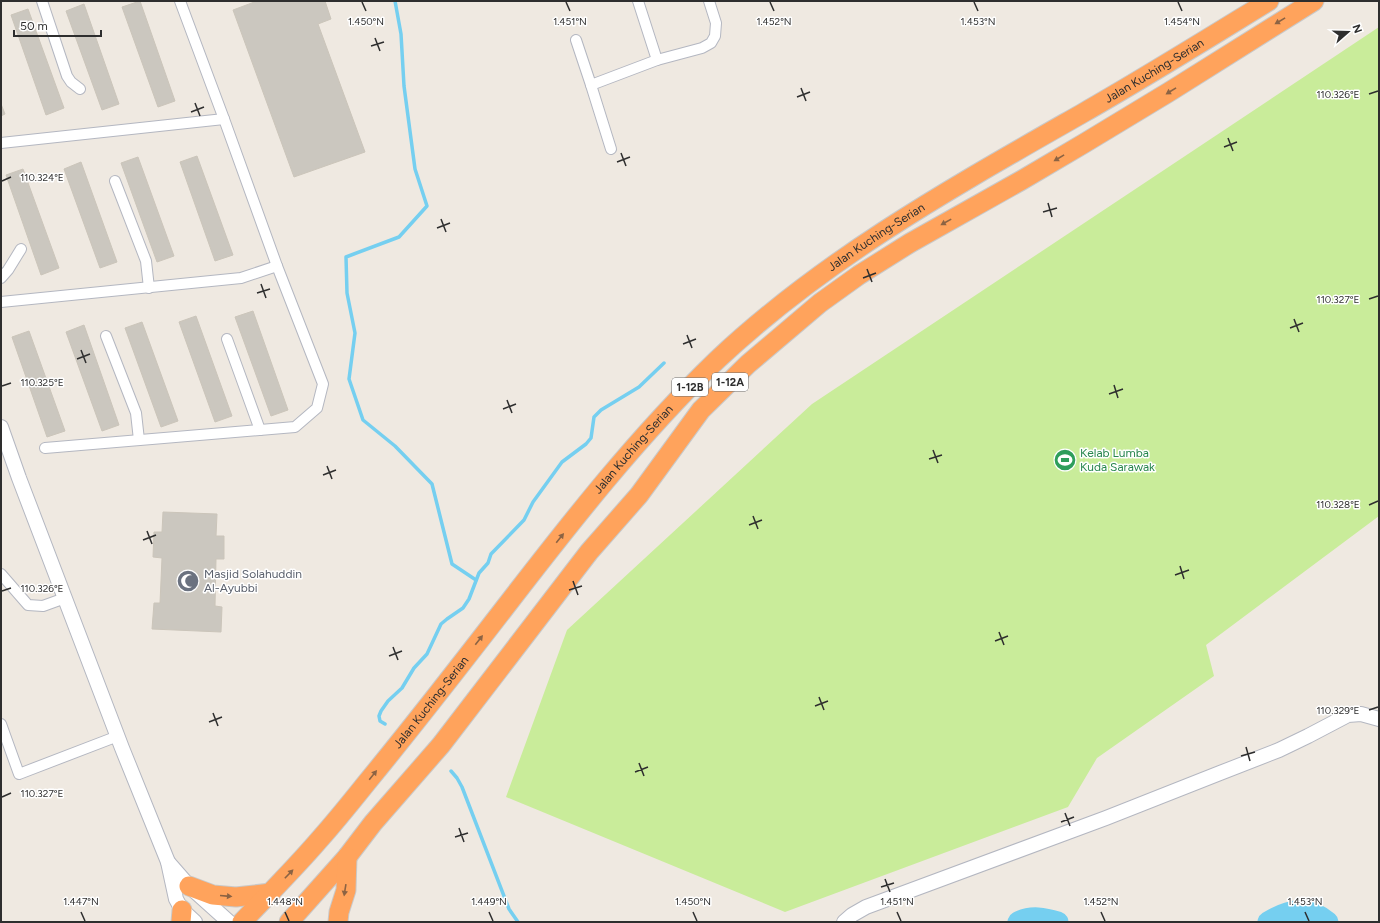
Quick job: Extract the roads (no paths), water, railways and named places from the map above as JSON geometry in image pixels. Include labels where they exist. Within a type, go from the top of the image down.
[{"type":"highway","name":"Jalan Kuching-Serian","points":[[242,922],[321,838],[381,765],[534,569],[625,457],[669,408],[718,359],[757,324],[807,284],[855,250],[918,210],[996,163],[1129,87],[1269,1]]},
{"type":"highway","name":"Jalan Kuching-Serian","points":[[289,922],[347,857],[373,823],[441,745],[589,552],[639,494],[701,410],[748,364],[820,303],[865,271],[910,243],[1022,180],[1169,92],[1314,1]]},
{"type":"highway","points":[[338,922],[339,912],[346,890],[347,857]]},
{"type":"highway","points":[[189,886],[213,895],[236,897],[270,893]]},
{"type":"street","points":[[42,1],[67,76],[71,82],[80,89]]},
{"type":"street","points":[[44,448],[295,427],[318,408],[323,384],[277,266],[180,1]]},
{"type":"street","points":[[638,1],[657,60]]},
{"type":"street","points":[[590,85],[657,60],[702,48],[711,43],[716,36],[716,23],[709,1]]},
{"type":"street","points":[[576,40],[611,148]]},
{"type":"street","points":[[1,143],[224,119]]},
{"type":"street","points":[[115,180],[146,261],[150,288]]},
{"type":"street","points":[[1,278],[8,270],[21,249]]},
{"type":"street","points":[[1,302],[241,278],[277,266]]},
{"type":"street","points":[[106,336],[136,413],[139,440]]},
{"type":"street","points":[[227,339],[260,430]]},
{"type":"street","points":[[1,427],[65,598],[168,862],[176,899],[186,918]]},
{"type":"street","points":[[1,574],[28,605],[43,606],[65,598]]},
{"type":"street","points":[[844,922],[852,915],[866,907],[1106,818],[1279,750],[1348,715],[1361,714],[1379,719]]},
{"type":"street","points":[[1,724],[19,774],[118,736]]},
{"type":"street","points":[[168,862],[189,886],[229,922]]},
{"type":"waterway","points":[[395,1],[401,34],[404,86],[415,169],[427,206],[399,237],[346,257],[347,293],[355,333],[349,379],[363,420],[395,446],[432,484],[452,564],[476,580]]},
{"type":"waterway","points":[[385,724],[380,721],[379,716],[381,711],[388,701],[402,688],[414,668],[427,654],[441,624],[463,608],[469,599],[479,573],[488,563],[491,554],[524,520],[533,502],[562,462],[586,444],[591,438],[594,417],[601,410],[639,387],[664,363]]},
{"type":"waterway","points":[[451,771],[462,787],[509,909],[518,922]]},
{"type":"waterway","points":[[1268,922],[1283,914],[1298,911],[1313,913],[1328,922]]},
{"type":"waterway","points":[[1018,922],[1028,918],[1043,918],[1058,922]]},
{"type":"place","name":"Kelab Lumba Kuda Sarawak","points":[[1065,460]]},
{"type":"place","name":"Masjid Solahuddin Al-Ayubbi","points":[[188,581]]}]
